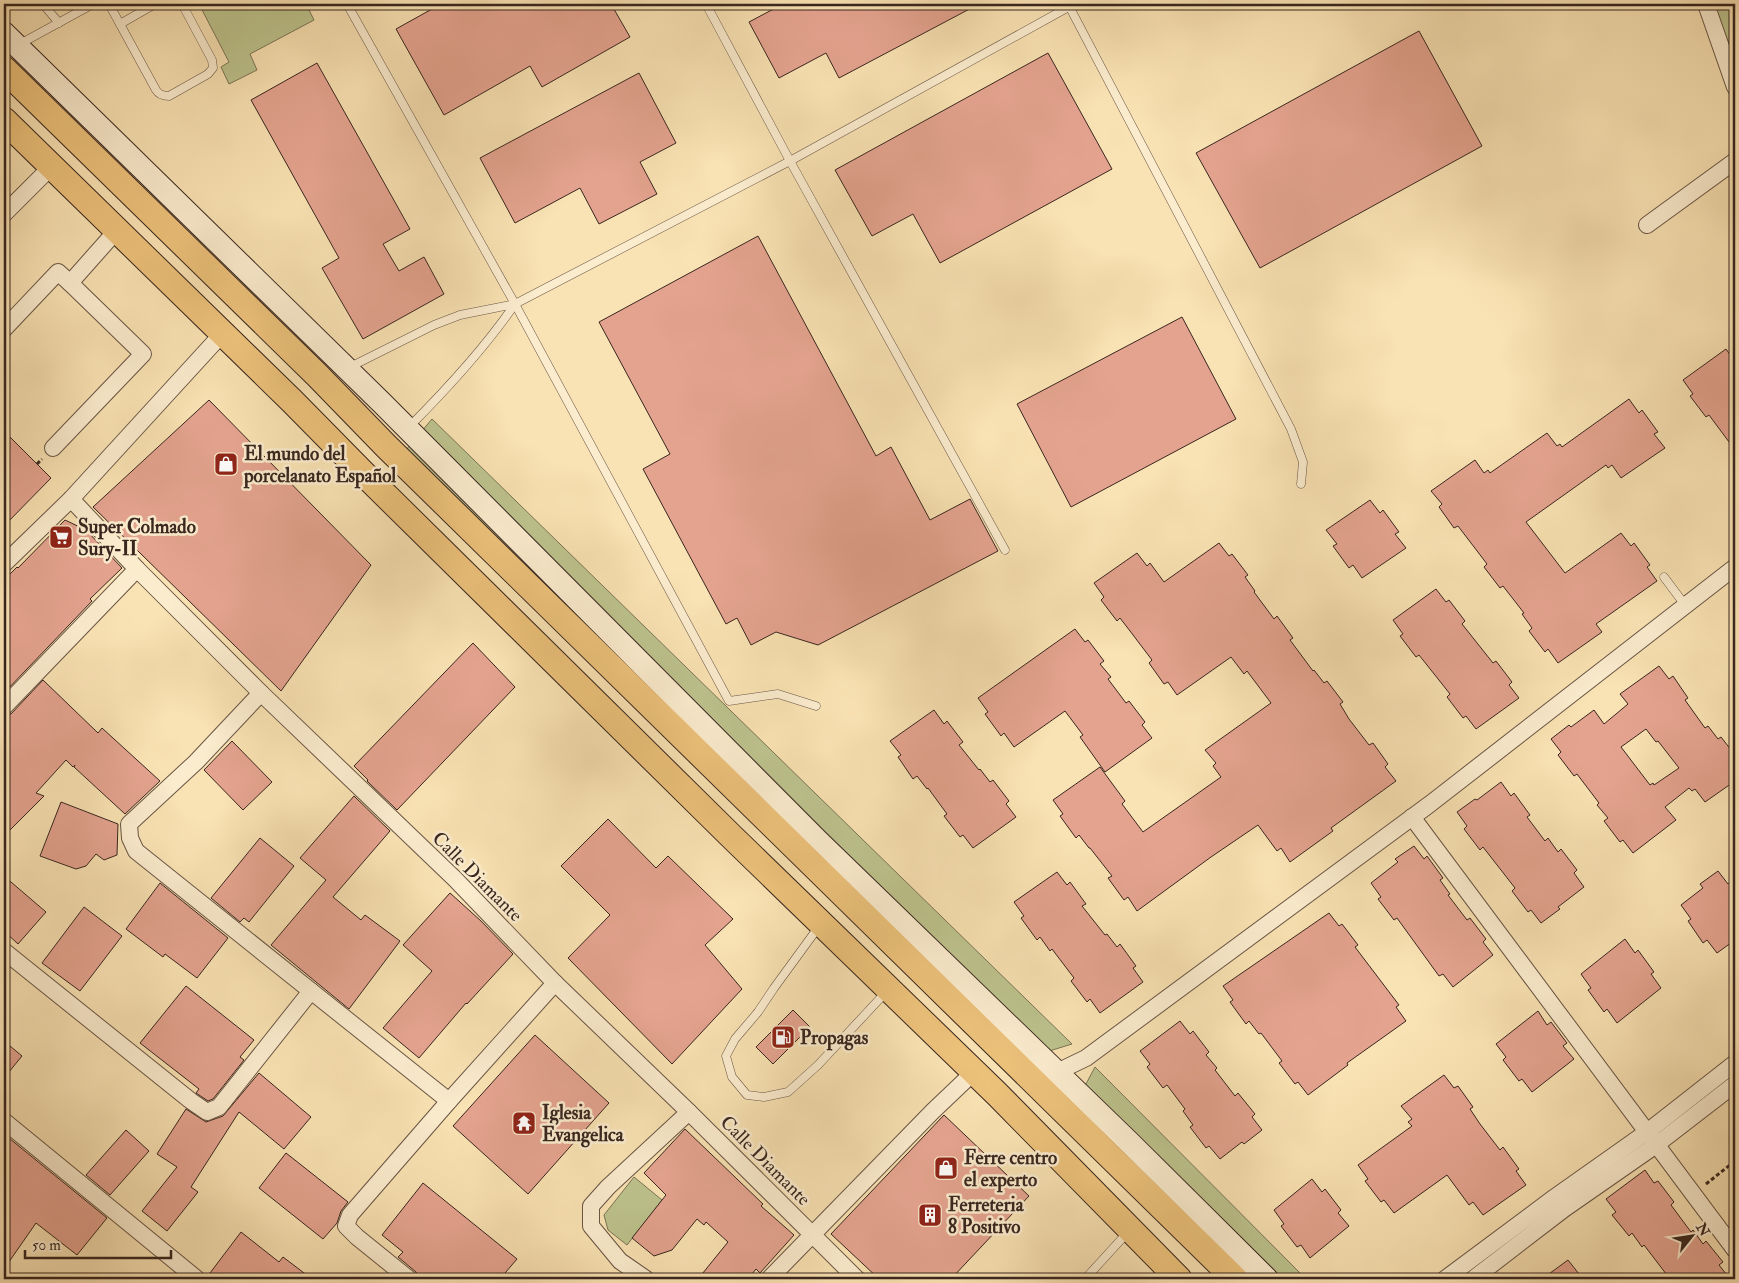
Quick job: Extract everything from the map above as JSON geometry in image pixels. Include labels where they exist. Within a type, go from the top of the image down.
[{"type":"main road","points":[[4,69],[317,375],[386,446],[763,818],[1235,1279]]},
{"type":"main road","points":[[4,120],[292,401],[821,924],[974,1072],[1180,1279]]},
{"type":"street","points":[[1706,4],[1735,87]]},
{"type":"street","points":[[10,40],[407,428],[818,841],[1057,1072],[1267,1279]]},
{"type":"street","points":[[1647,225],[1735,161]]},
{"type":"street","points":[[4,214],[52,166]]},
{"type":"street","points":[[70,283],[117,230]]},
{"type":"street","points":[[4,329],[58,272],[143,354],[53,448]]},
{"type":"street","points":[[4,564],[72,499],[222,334]]},
{"type":"street","name":"Calle Diamante","points":[[72,499],[137,569],[261,693],[455,880],[555,984],[689,1112],[857,1279]]},
{"type":"street","points":[[1057,1072],[1086,1058],[1412,817],[1735,567]]},
{"type":"street","points":[[4,707],[137,569]]},
{"type":"street","points":[[261,693],[196,762],[129,824],[130,838],[136,851],[449,1101]]},
{"type":"street","points":[[1412,817],[1735,1250]]},
{"type":"street","points":[[4,951],[207,1112],[219,1107],[311,991]]},
{"type":"street","points":[[409,1279],[357,1238],[346,1226],[350,1215],[449,1101],[555,984]]},
{"type":"street","points":[[1652,1138],[1735,1063]]},
{"type":"street","points":[[769,1279],[933,1111],[974,1072]]},
{"type":"street","points":[[1445,1279],[1462,1274],[1652,1138],[1735,1084]]},
{"type":"street","points":[[646,1279],[620,1261],[591,1226],[591,1206],[608,1187],[689,1112]]},
{"type":"street","points":[[4,1121],[197,1279]]},
{"type":"street","points":[[1473,1279],[1559,1203]]},
{"type":"lane","points":[[43,4],[59,23]]},
{"type":"lane","points":[[10,40],[59,23],[93,4]]},
{"type":"lane","points":[[110,4],[156,90],[162,95],[169,96],[208,74],[212,68],[212,60],[182,4]]},
{"type":"lane","points":[[120,24],[155,4]]},
{"type":"lane","points":[[347,4],[515,304],[729,701],[778,694],[816,706]]},
{"type":"lane","points":[[706,4],[790,161],[1005,550]]},
{"type":"lane","points":[[347,369],[434,325],[460,315],[515,304],[790,161],[1070,5],[1290,429],[1303,462],[1301,484]]},
{"type":"lane","points":[[407,428],[448,387],[494,335],[515,304]]},
{"type":"lane","points":[[1664,577],[1686,605]]},
{"type":"lane","points":[[821,924],[758,1012],[735,1039],[726,1056],[732,1077],[747,1095],[764,1097],[788,1092],[818,1065],[888,989]]},
{"type":"lane","points":[[1085,1279],[1130,1230]]},
{"type":"path","points":[[1702,1186],[1735,1161]]},
{"type":"green space","points":[[199,4],[306,4],[314,20],[250,54],[257,70],[229,84],[221,67],[229,62]]},
{"type":"green space","points":[[1709,4],[1735,4],[1735,55]]},
{"type":"green space","points":[[432,419],[1072,1044],[1046,1052],[400,457]]},
{"type":"green space","points":[[1095,1067],[1306,1279],[1234,1279],[1070,1114]]},
{"type":"green space","points":[[634,1177],[662,1200],[627,1245],[608,1230],[604,1215]]},
{"type":"building","points":[[441,4],[611,4],[630,37],[542,87],[530,66],[444,115],[396,29]]},
{"type":"building","points":[[783,4],[979,4],[839,78],[826,53],[779,78],[749,22]]},
{"type":"building","points":[[1419,31],[1482,146],[1260,268],[1196,153]]},
{"type":"building","points":[[1048,53],[1112,169],[940,263],[913,214],[872,236],[835,170]]},
{"type":"building","points":[[317,63],[410,229],[383,244],[399,271],[424,257],[444,294],[363,339],[322,268],[339,258],[251,100]]},
{"type":"building","points":[[639,73],[676,143],[640,162],[657,194],[599,224],[580,188],[515,223],[480,158]]},
{"type":"building","points":[[758,236],[876,456],[891,447],[930,520],[970,499],[998,551],[818,645],[776,632],[751,645],[737,618],[726,624],[643,469],[670,454],[599,322]]},
{"type":"building","points":[[1182,317],[1236,419],[1071,507],[1017,404]]},
{"type":"building","points":[[1726,349],[1735,362],[1735,450],[1709,415],[1706,417],[1690,396],[1693,394],[1683,380]]},
{"type":"building","points":[[1629,399],[1639,413],[1642,410],[1658,432],[1654,434],[1665,448],[1621,478],[1612,465],[1608,468],[1606,465],[1526,522],[1565,573],[1621,533],[1631,546],[1634,543],[1650,565],[1647,567],[1657,581],[1596,624],[1602,632],[1558,663],[1548,649],[1545,652],[1529,631],[1532,628],[1522,614],[1524,613],[1503,586],[1500,588],[1484,567],[1487,564],[1458,526],[1454,528],[1439,507],[1442,504],[1431,491],[1475,460],[1484,473],[1488,470],[1490,473],[1547,433],[1557,446],[1560,444],[1562,447]]},
{"type":"building","points":[[209,400],[371,565],[281,691],[93,507]]},
{"type":"building","points":[[4,431],[51,478],[4,526]]},
{"type":"building","points":[[1370,500],[1380,513],[1383,510],[1399,532],[1395,534],[1406,548],[1362,578],[1353,565],[1349,568],[1333,546],[1337,544],[1326,530]]},
{"type":"building","points":[[65,520],[86,530],[122,568],[90,599],[92,601],[4,693],[4,580]]},
{"type":"building","points":[[1219,543],[1229,556],[1232,554],[1248,575],[1245,577],[1254,592],[1274,619],[1277,616],[1293,638],[1290,640],[1313,671],[1324,683],[1327,681],[1343,702],[1340,704],[1349,719],[1369,745],[1373,743],[1388,764],[1385,767],[1396,781],[1331,828],[1333,831],[1290,862],[1281,848],[1277,851],[1258,825],[1137,911],[1128,897],[1124,900],[1108,878],[1112,876],[1090,848],[1079,835],[1076,838],[1060,816],[1063,814],[1053,800],[1100,767],[1125,801],[1122,804],[1143,832],[1221,777],[1213,766],[1216,763],[1205,750],[1271,703],[1247,671],[1244,674],[1231,657],[1177,695],[1168,682],[1164,684],[1149,663],[1152,660],[1120,618],[1117,621],[1101,600],[1104,597],[1094,583],[1137,553],[1147,566],[1150,563],[1164,582]]},
{"type":"building","points":[[1436,589],[1446,602],[1449,600],[1465,621],[1462,624],[1493,663],[1496,661],[1512,682],[1509,685],[1519,698],[1476,729],[1466,716],[1463,718],[1447,697],[1450,694],[1419,655],[1416,657],[1400,636],[1403,634],[1393,620]]},
{"type":"building","points":[[1075,629],[1085,642],[1088,640],[1104,661],[1100,664],[1111,677],[1108,679],[1126,703],[1129,701],[1145,722],[1142,725],[1152,738],[1105,772],[1080,737],[1083,735],[1065,711],[1014,747],[1004,733],[1001,736],[985,714],[988,712],[978,698]]},
{"type":"building","points":[[473,643],[515,687],[397,810],[354,766]]},
{"type":"building","points":[[1659,666],[1669,679],[1673,676],[1688,698],[1685,700],[1705,728],[1708,726],[1718,739],[1721,737],[1735,755],[1735,781],[1705,802],[1695,789],[1692,791],[1689,788],[1665,807],[1676,820],[1633,853],[1623,840],[1620,842],[1604,821],[1608,818],[1597,805],[1599,803],[1577,774],[1574,776],[1558,755],[1561,752],[1551,739],[1569,725],[1571,727],[1594,710],[1604,724],[1628,704],[1620,694]],"holes":[[[1646,729],[1656,742],[1658,741],[1679,768],[1654,785],[1653,783],[1650,785],[1621,747]]]},
{"type":"building","points":[[43,680],[98,733],[102,728],[160,781],[125,814],[74,767],[75,765],[73,767],[66,760],[36,793],[44,796],[4,836],[4,717],[11,714]]},
{"type":"building","points":[[934,710],[944,724],[947,721],[963,742],[959,745],[979,770],[990,782],[993,780],[1009,801],[1006,804],[1016,817],[973,848],[963,835],[960,837],[944,816],[947,814],[928,788],[917,776],[913,779],[898,757],[901,755],[890,741]]},
{"type":"building","points":[[232,741],[272,782],[243,810],[204,770]]},
{"type":"building","points":[[1501,782],[1511,796],[1514,793],[1530,815],[1527,817],[1545,841],[1548,838],[1558,852],[1561,849],[1577,870],[1574,873],[1584,887],[1541,923],[1531,910],[1528,912],[1512,891],[1515,888],[1483,847],[1480,850],[1464,829],[1467,826],[1457,812]]},
{"type":"building","points":[[354,796],[390,831],[333,897],[361,920],[365,915],[400,941],[349,1009],[271,945],[326,880],[300,858]]},
{"type":"building","points":[[61,802],[118,824],[117,855],[104,860],[96,854],[86,866],[76,869],[40,856]]},
{"type":"building","points":[[608,819],[656,868],[668,856],[733,919],[705,945],[742,989],[672,1064],[568,958],[610,915],[561,866]]},
{"type":"building","points":[[260,838],[294,866],[249,922],[244,918],[240,922],[211,898]]},
{"type":"building","points":[[1414,846],[1424,859],[1427,856],[1443,878],[1440,880],[1450,894],[1448,895],[1467,920],[1470,918],[1486,939],[1483,942],[1493,955],[1453,987],[1443,974],[1439,976],[1397,918],[1394,920],[1378,899],[1381,897],[1371,883],[1398,862],[1395,859]]},
{"type":"building","points":[[1718,871],[1728,884],[1735,878],[1735,940],[1717,953],[1707,940],[1703,943],[1688,921],[1691,919],[1681,905],[1703,888],[1700,884]]},
{"type":"building","points":[[1057,872],[1067,885],[1070,882],[1086,904],[1082,906],[1105,935],[1107,934],[1117,947],[1120,944],[1136,966],[1133,968],[1143,982],[1100,1013],[1090,999],[1087,1002],[1071,981],[1074,978],[1052,949],[1050,951],[1040,937],[1037,940],[1021,918],[1024,916],[1014,902]]},
{"type":"building","points":[[4,876],[46,912],[18,944],[4,931]]},
{"type":"building","points":[[160,883],[228,938],[197,978],[165,954],[163,957],[126,929]]},
{"type":"building","points":[[450,893],[513,954],[466,1003],[419,1058],[383,1028],[432,971],[403,945]]},
{"type":"building","points":[[84,907],[122,936],[80,991],[42,963]]},
{"type":"building","points":[[1329,913],[1339,926],[1342,924],[1358,945],[1355,947],[1399,1005],[1396,1007],[1406,1021],[1347,1063],[1348,1065],[1308,1095],[1298,1082],[1295,1084],[1279,1063],[1282,1061],[1261,1033],[1259,1034],[1249,1021],[1246,1024],[1230,1002],[1233,1000],[1223,986]]},
{"type":"building","points":[[1625,939],[1635,953],[1638,950],[1654,972],[1651,974],[1661,988],[1617,1023],[1607,1009],[1604,1012],[1588,990],[1591,988],[1581,974]]},
{"type":"building","points":[[186,986],[254,1040],[240,1057],[244,1060],[213,1099],[208,1101],[196,1093],[199,1089],[140,1043]]},
{"type":"building","name":"Propagas","points":[[793,1010],[810,1027],[773,1064],[756,1047]]},
{"type":"building","points":[[1538,1011],[1547,1025],[1551,1022],[1567,1043],[1563,1046],[1574,1059],[1532,1092],[1522,1079],[1519,1081],[1503,1060],[1506,1057],[1496,1044]]},
{"type":"building","points":[[1180,1021],[1190,1034],[1193,1031],[1209,1052],[1206,1055],[1217,1068],[1215,1070],[1235,1096],[1238,1093],[1255,1114],[1252,1117],[1262,1130],[1220,1159],[1209,1146],[1206,1148],[1190,1127],[1193,1125],[1183,1111],[1185,1109],[1167,1085],[1163,1088],[1147,1067],[1150,1064],[1140,1051]]},
{"type":"building","points":[[535,1035],[609,1103],[528,1194],[453,1126]]},
{"type":"building","points":[[4,1041],[22,1056],[4,1078]]},
{"type":"building","points":[[259,1073],[311,1117],[284,1149],[239,1112],[191,1187],[198,1192],[167,1231],[142,1211],[177,1167],[157,1154],[186,1109],[206,1122],[223,1116]]},
{"type":"building","points":[[1444,1075],[1454,1088],[1458,1086],[1473,1107],[1470,1109],[1480,1124],[1500,1150],[1503,1147],[1519,1169],[1516,1171],[1526,1185],[1483,1215],[1473,1202],[1469,1205],[1447,1175],[1394,1213],[1384,1200],[1381,1202],[1365,1181],[1368,1179],[1358,1165],[1412,1126],[1408,1122],[1412,1119],[1401,1106]]},
{"type":"building","name":"Ferreteria 8 Positivo","points":[[944,1115],[1029,1196],[951,1279],[879,1279],[831,1234]]},
{"type":"building","points":[[685,1129],[763,1204],[761,1206],[794,1235],[760,1273],[756,1269],[748,1279],[698,1279],[728,1242],[706,1222],[704,1225],[697,1219],[672,1250],[654,1256],[632,1238],[666,1195],[644,1173]]},
{"type":"building","points":[[126,1130],[149,1151],[110,1195],[86,1175]]},
{"type":"building","points":[[4,1134],[107,1218],[77,1255],[36,1223],[4,1269]]},
{"type":"building","points":[[286,1153],[348,1202],[341,1211],[337,1223],[323,1239],[259,1188]]},
{"type":"building","points":[[1645,1170],[1654,1183],[1658,1181],[1674,1202],[1671,1205],[1691,1232],[1693,1230],[1703,1244],[1706,1241],[1723,1262],[1719,1265],[1730,1279],[1670,1279],[1644,1245],[1642,1247],[1632,1233],[1629,1236],[1612,1215],[1616,1212],[1606,1199]]},
{"type":"building","points":[[1312,1179],[1322,1192],[1325,1189],[1341,1210],[1338,1213],[1349,1226],[1310,1258],[1301,1245],[1297,1247],[1281,1226],[1284,1224],[1274,1210]]},
{"type":"building","points":[[423,1183],[517,1259],[500,1279],[419,1279],[416,1272],[398,1257],[403,1252],[382,1235]]},
{"type":"building","points":[[241,1232],[279,1262],[283,1257],[312,1279],[207,1279]]},
{"type":"building","points":[[1568,1260],[1583,1279],[1542,1279]]},
{"type":"place","name":"El mundo del porcelanato Español","points":[[226,464]]},
{"type":"place","name":"Super Colmado Sury-II","points":[[61,537]]},
{"type":"place","name":"Propagas","points":[[783,1037]]},
{"type":"place","name":"Iglesia Evangelica","points":[[524,1123]]},
{"type":"place","name":"Ferre centro el experto","points":[[946,1168]]},
{"type":"place","name":"Ferreteria 8 Positivo","points":[[930,1215]]}]
